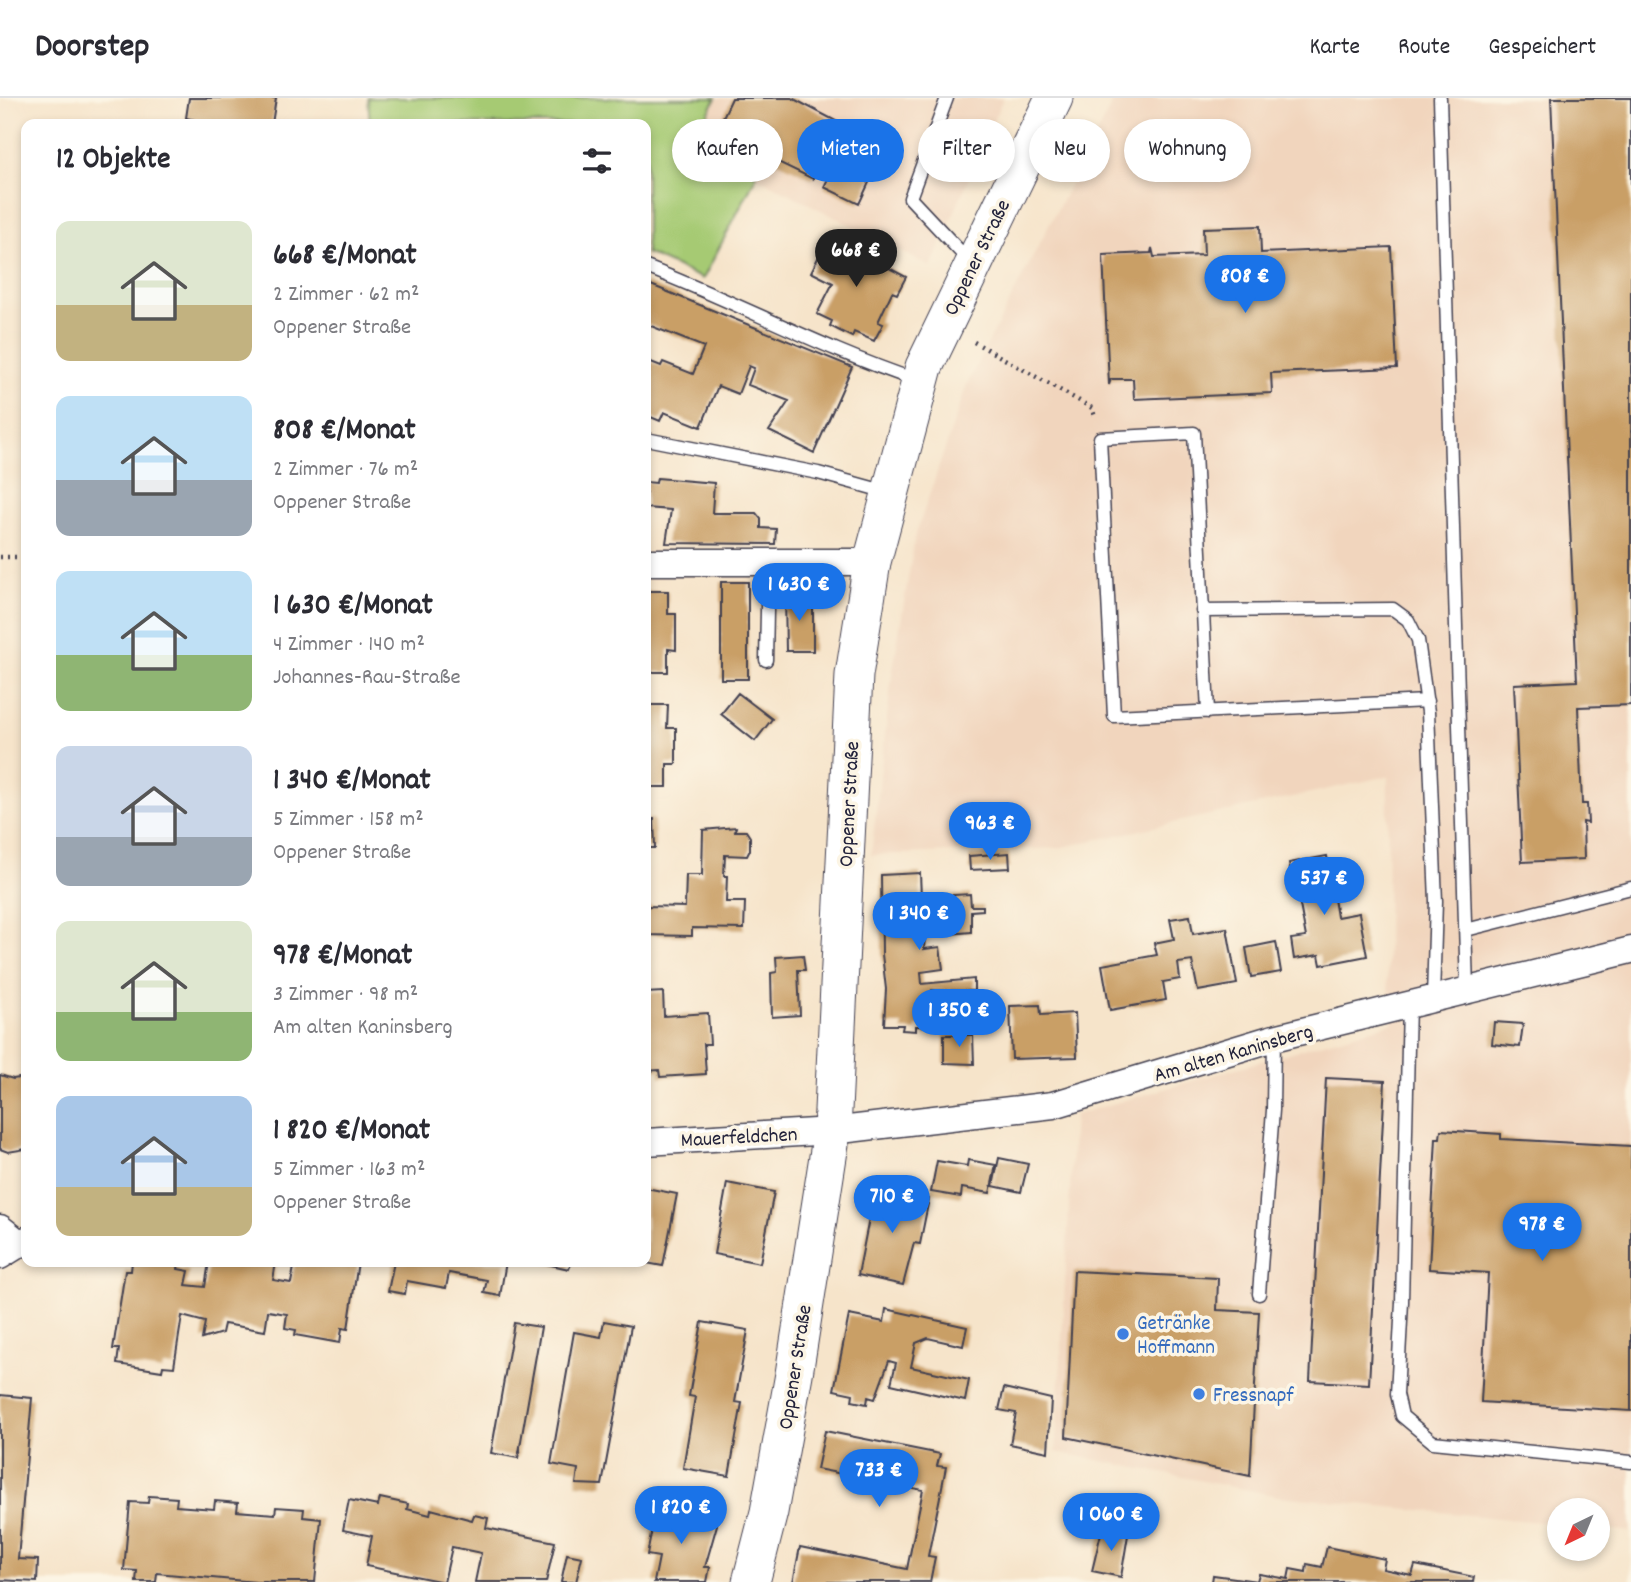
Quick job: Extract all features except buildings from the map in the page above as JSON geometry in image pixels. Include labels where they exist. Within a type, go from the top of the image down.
[{"type":"street","name":"Oppener Straße","points":[[751,1582],[769,1512],[794,1374],[832,1131],[854,675],[872,562],[920,381],[972,264],[1054,98]]},
{"type":"street","points":[[651,562],[872,562]]},
{"type":"street","name":"Am alten Kaninsberg","points":[[832,1131],[1053,1105],[1274,1038],[1631,950]]},
{"type":"street","name":"Mauerfeldchen","points":[[651,1142],[832,1131]]},
{"type":"lane","points":[[947,98],[911,198],[972,264]]},
{"type":"lane","points":[[1440,98],[1467,989]]},
{"type":"lane","points":[[651,269],[702,288],[860,362],[920,381]]},
{"type":"lane","points":[[1208,712],[1194,433],[1100,438],[1114,716],[1208,712],[1427,701]]},
{"type":"lane","points":[[651,440],[818,473],[890,492]]},
{"type":"lane","points":[[766,660],[768,562]]},
{"type":"lane","points":[[1202,611],[1393,609],[1408,620],[1418,639],[1427,701],[1436,901],[1421,1001],[1397,1394],[1402,1416],[1433,1442],[1631,1462]]},
{"type":"lane","points":[[1465,930],[1631,888]]},
{"type":"lane","points":[[1259,1294],[1273,1110],[1274,1038]]},
{"type":"path","points":[[988,349],[1093,408],[1100,438]]},
{"type":"path","points":[[0,557],[21,557]]},
{"type":"shaded area","points":[[716,98],[1003,98],[994,119],[918,119],[918,182],[967,182],[931,267],[767,182],[783,182],[783,119],[706,119]]},
{"type":"shaded area","points":[[1115,98],[1631,98],[1631,1532],[1610,1529],[1610,1498],[1547,1498],[1547,1523],[1279,1496],[1056,1452],[1074,1115],[1393,1023],[1387,981],[1388,776],[1058,848],[871,855],[892,675],[915,537],[967,384],[1072,182],[1110,182],[1110,119],[1104,119]]},
{"type":"green space","points":[[368,98],[716,98],[706,119],[672,119],[672,182],[753,182],[703,279],[651,255],[651,119],[370,119]]},
{"type":"place","name":"Getränke Hoffmann","points":[[1123,1334]]},
{"type":"place","name":"Fressnapf","points":[[1199,1394]]}]
